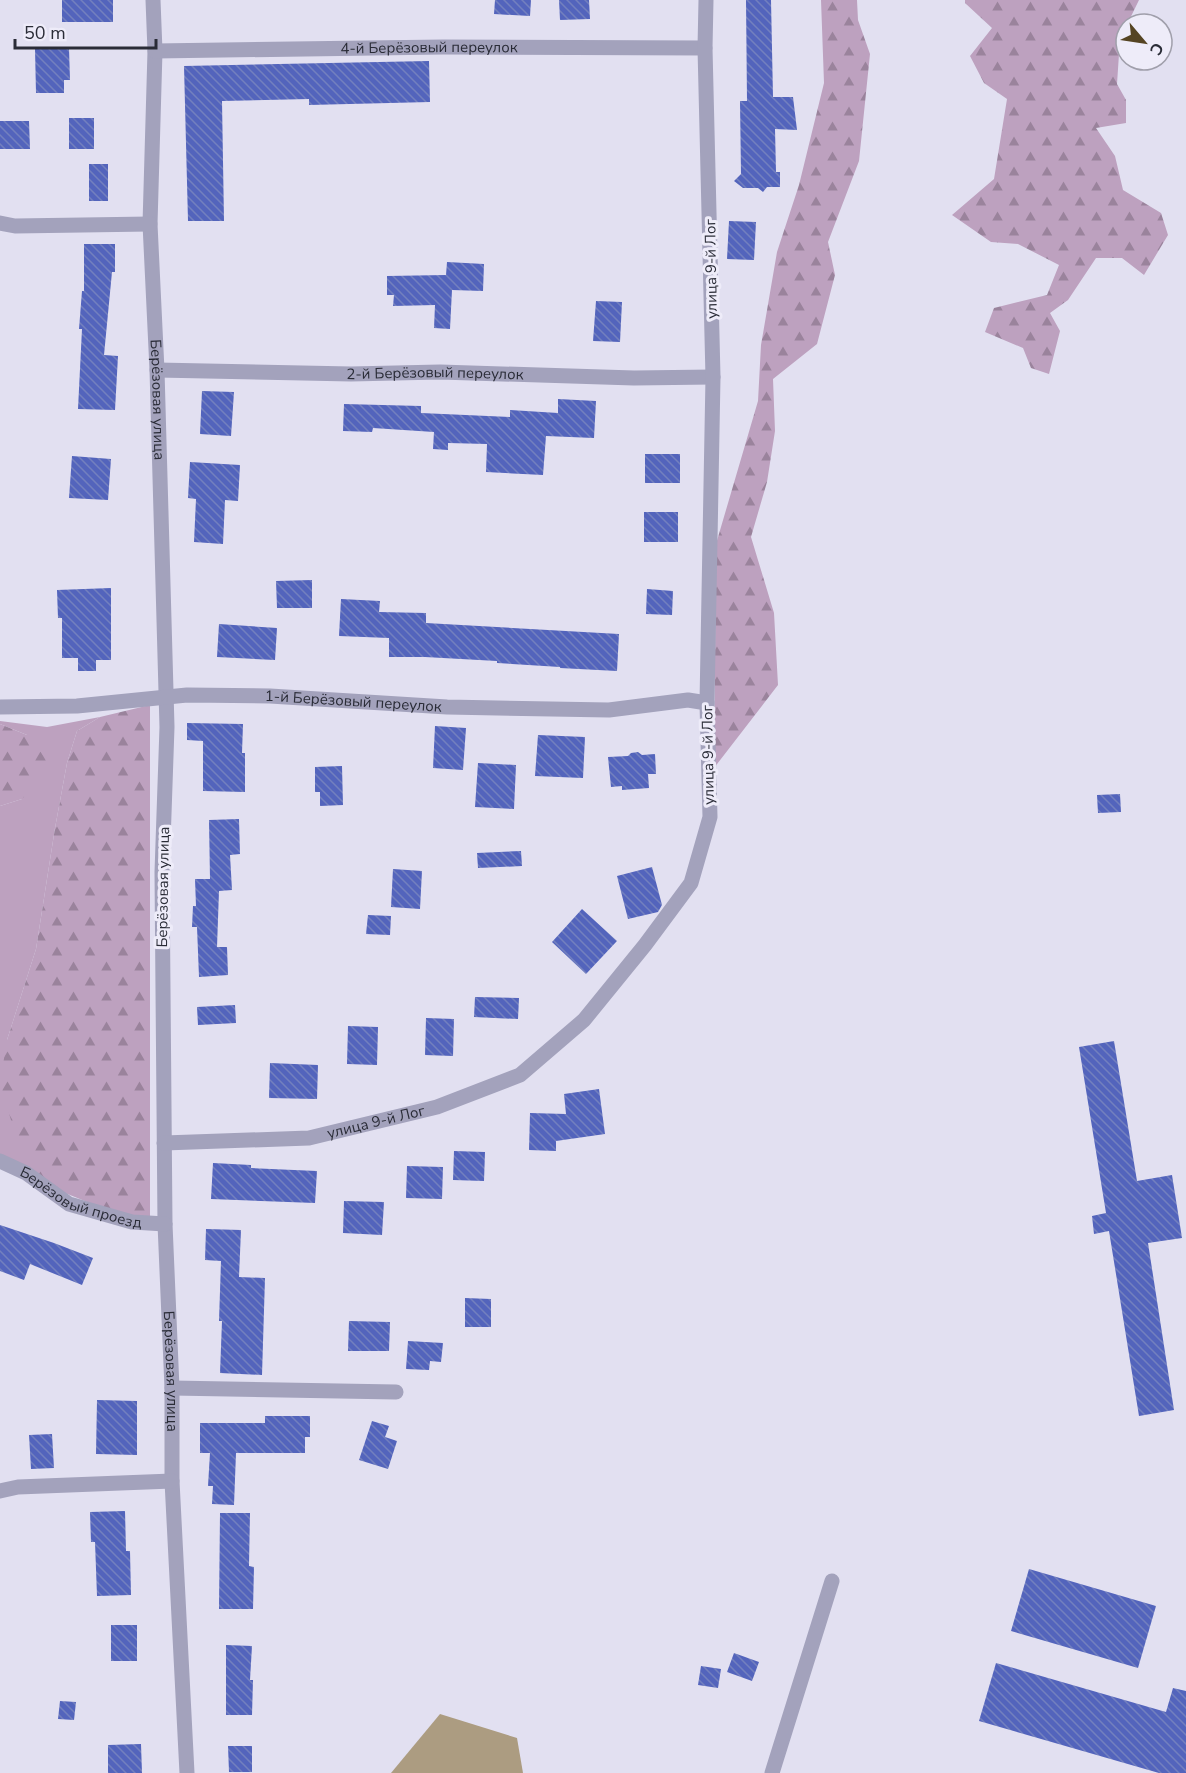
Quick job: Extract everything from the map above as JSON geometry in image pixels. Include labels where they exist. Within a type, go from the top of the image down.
[{"type":"street","name":"Берёзовая улица","points":[[153,0],[155,51],[150,224],[167,697],[162,873],[165,1224],[172,1388],[172,1481],[187,1773]]},
{"type":"street","name":"улица 9-й Лог","points":[[164,1143],[309,1138],[437,1107],[520,1075],[584,1020],[645,945],[691,883],[710,817],[707,703],[713,377],[705,48],[706,0]]},
{"type":"street","name":"4-й Берёзовый переулок","points":[[155,51],[443,47],[705,48]]},
{"type":"street","points":[[0,223],[15,226],[150,224]]},
{"type":"street","name":"2-й Берёзовый переулок","points":[[157,370],[351,374],[440,372],[634,378],[713,377]]},
{"type":"street","name":"1-й Берёзовый переулок","points":[[0,707],[77,706],[167,697],[270,696],[447,707],[609,710],[688,700],[707,703]]},
{"type":"street","name":"Берёзовый проезд","points":[[0,1161],[26,1173],[69,1204],[132,1222],[165,1224]]},
{"type":"street","points":[[172,1388],[396,1392]]},
{"type":"street","points":[[0,1491],[18,1487],[172,1481]]},
{"type":"street","points":[[772,1773],[832,1581]]},
{"type":"green space","points":[[821,0],[857,0],[858,20],[870,54],[859,161],[828,242],[835,275],[817,344],[773,379],[775,431],[767,482],[751,537],[774,613],[778,685],[714,768],[716,544],[758,401],[761,345],[777,252],[799,185],[824,83]]},
{"type":"green space","points":[[965,0],[1139,0],[1133,12],[1114,12],[1114,72],[1118,72],[1117,84],[1126,100],[1126,123],[1096,128],[1115,156],[1123,190],[1161,213],[1168,235],[1144,275],[1122,258],[1096,258],[1068,300],[1050,313],[1060,331],[1049,374],[1031,368],[1023,348],[985,332],[994,308],[1047,295],[1059,265],[1018,244],[991,242],[952,215],[994,179],[1007,99],[984,83],[970,56],[992,28],[965,3]]},
{"type":"green space","points":[[150,705],[150,1216],[132,1220],[65,1193],[40,1176],[16,1137],[0,1083],[7,1040],[36,949],[67,763],[77,731],[100,717]]},
{"type":"green space","points":[[100,717],[77,731],[67,763],[36,949],[7,1040],[40,1176],[0,1165],[0,806],[22,799],[27,735],[0,724],[0,721],[47,727]]},
{"type":"green space","points":[[0,724],[27,735],[48,761],[43,775],[22,799],[0,806]]},
{"type":"shaded area","points":[[440,1714],[517,1738],[523,1773],[391,1773]]},
{"type":"building","points":[[62,0],[113,0],[113,22],[62,22]]},
{"type":"building","points":[[495,0],[531,0],[530,16],[494,14]]},
{"type":"building","points":[[559,0],[589,0],[590,19],[560,20]]},
{"type":"building","points":[[746,0],[771,0],[773,97],[793,97],[797,130],[775,129],[776,172],[780,172],[780,187],[767,187],[763,192],[758,188],[743,188],[734,181],[741,174],[740,101],[747,101]]},
{"type":"building","points":[[69,48],[70,80],[64,80],[64,93],[36,93],[35,49]]},
{"type":"building","points":[[429,61],[430,102],[309,105],[309,99],[222,101],[224,221],[188,221],[184,66]]},
{"type":"building","points":[[69,118],[94,118],[94,149],[69,149]]},
{"type":"building","points":[[0,121],[29,121],[30,149],[0,149]]},
{"type":"building","points":[[89,164],[108,164],[108,201],[89,201]]},
{"type":"building","points":[[729,221],[756,222],[754,260],[727,259]]},
{"type":"building","points":[[84,244],[115,244],[115,272],[112,272],[104,355],[118,356],[115,410],[78,409],[82,329],[79,329],[82,291],[84,291]]},
{"type":"building","points":[[447,262],[484,264],[483,291],[452,290],[450,329],[434,328],[435,305],[393,306],[394,295],[387,295],[387,276],[446,275]]},
{"type":"building","points":[[596,301],[622,302],[620,342],[593,341]]},
{"type":"building","points":[[202,391],[234,392],[231,436],[200,434]]},
{"type":"building","points":[[558,399],[596,401],[594,438],[546,436],[543,475],[486,472],[487,444],[448,443],[448,450],[433,449],[434,432],[373,428],[372,432],[343,431],[344,404],[421,406],[421,413],[510,417],[510,410],[558,413]]},
{"type":"building","points":[[645,454],[680,454],[680,483],[645,483]]},
{"type":"building","points":[[72,456],[111,459],[108,500],[69,498]]},
{"type":"building","points":[[190,462],[240,465],[238,501],[225,500],[223,544],[194,542],[196,499],[188,498]]},
{"type":"building","points":[[644,512],[678,512],[678,542],[644,542]]},
{"type":"building","points":[[312,580],[312,608],[277,608],[276,581]]},
{"type":"building","points":[[111,588],[111,660],[96,660],[96,671],[78,671],[78,658],[62,658],[62,618],[58,618],[57,590]]},
{"type":"building","points":[[647,589],[673,591],[672,615],[646,614]]},
{"type":"building","points":[[341,599],[380,601],[379,612],[426,613],[426,623],[619,634],[617,671],[497,663],[497,661],[389,657],[389,638],[339,636]]},
{"type":"building","points":[[219,624],[277,628],[275,660],[217,657]]},
{"type":"building","points":[[187,723],[243,724],[242,753],[245,753],[245,792],[203,791],[203,741],[187,740]]},
{"type":"building","points":[[435,726],[466,728],[463,770],[433,768]]},
{"type":"building","points":[[538,735],[585,737],[583,778],[535,776]]},
{"type":"building","points":[[638,752],[642,755],[655,754],[656,774],[648,774],[649,788],[622,790],[622,786],[611,787],[608,757],[628,756]]},
{"type":"building","points":[[478,763],[516,765],[514,809],[475,807]]},
{"type":"building","points":[[342,766],[343,805],[320,806],[320,792],[315,792],[315,767]]},
{"type":"building","points":[[1120,794],[1121,812],[1098,813],[1097,795]]},
{"type":"building","points":[[239,819],[240,854],[230,855],[232,890],[219,891],[217,947],[227,947],[228,975],[199,977],[197,927],[192,927],[193,906],[196,906],[195,879],[210,879],[209,820]]},
{"type":"building","points":[[521,851],[522,866],[478,868],[477,853]]},
{"type":"building","points":[[652,867],[662,905],[658,912],[628,919],[617,876]]},
{"type":"building","points":[[393,869],[422,871],[420,909],[391,907]]},
{"type":"building","points":[[582,909],[617,941],[586,974],[552,942]]},
{"type":"building","points":[[368,915],[391,916],[390,935],[366,934]]},
{"type":"building","points":[[475,997],[519,998],[518,1019],[474,1017]]},
{"type":"building","points":[[235,1005],[236,1023],[198,1025],[197,1007]]},
{"type":"building","points":[[426,1018],[454,1019],[453,1056],[425,1055]]},
{"type":"building","points":[[348,1026],[378,1027],[377,1065],[347,1064]]},
{"type":"building","points":[[1114,1041],[1137,1181],[1172,1175],[1182,1238],[1148,1243],[1174,1410],[1139,1416],[1109,1231],[1094,1234],[1092,1216],[1106,1213],[1079,1047]]},
{"type":"building","points":[[270,1063],[318,1065],[317,1099],[269,1098]]},
{"type":"building","points":[[599,1089],[605,1134],[556,1141],[556,1151],[529,1150],[530,1113],[566,1114],[564,1094]]},
{"type":"building","points":[[454,1151],[485,1152],[484,1181],[453,1180]]},
{"type":"building","points":[[213,1163],[251,1165],[251,1168],[317,1171],[315,1203],[211,1199]]},
{"type":"building","points":[[407,1166],[443,1167],[442,1199],[406,1198]]},
{"type":"building","points":[[344,1201],[384,1202],[382,1235],[343,1233]]},
{"type":"building","points":[[0,1225],[93,1258],[82,1285],[30,1264],[24,1280],[0,1271]]},
{"type":"building","points":[[206,1229],[241,1230],[239,1277],[265,1278],[262,1375],[220,1373],[221,1261],[205,1260]]},
{"type":"building","points":[[465,1298],[491,1299],[491,1327],[465,1327]]},
{"type":"building","points":[[349,1321],[390,1322],[389,1351],[348,1351]]},
{"type":"building","points":[[408,1341],[443,1343],[441,1362],[430,1361],[429,1370],[406,1369]]},
{"type":"building","points":[[97,1400],[137,1401],[137,1455],[96,1454]]},
{"type":"building","points":[[265,1416],[310,1416],[310,1437],[305,1437],[305,1453],[236,1453],[234,1505],[212,1504],[213,1486],[208,1486],[210,1453],[200,1453],[200,1423],[265,1423]]},
{"type":"building","points":[[372,1421],[389,1426],[385,1437],[397,1441],[388,1469],[359,1460]]},
{"type":"building","points":[[52,1434],[54,1468],[31,1469],[29,1435]]},
{"type":"building","points":[[125,1511],[126,1551],[130,1551],[131,1595],[97,1596],[95,1542],[91,1542],[90,1512]]},
{"type":"building","points":[[220,1513],[250,1513],[249,1566],[254,1567],[253,1609],[219,1609]]},
{"type":"building","points":[[1029,1569],[1156,1606],[1138,1668],[1011,1631]]},
{"type":"building","points":[[111,1625],[137,1625],[137,1661],[111,1661]]},
{"type":"building","points":[[226,1645],[252,1646],[250,1680],[253,1680],[252,1715],[226,1715]]},
{"type":"building","points":[[734,1653],[759,1662],[752,1681],[727,1672]]},
{"type":"building","points":[[996,1663],[1166,1712],[1173,1688],[1186,1691],[1186,1773],[1159,1773],[979,1721]]},
{"type":"building","points":[[701,1666],[721,1669],[718,1688],[698,1685]]},
{"type":"building","points":[[60,1701],[76,1702],[74,1720],[58,1719]]},
{"type":"building","points":[[141,1744],[142,1773],[108,1773],[108,1745]]},
{"type":"building","points":[[228,1746],[252,1746],[252,1772],[229,1772]]}]
